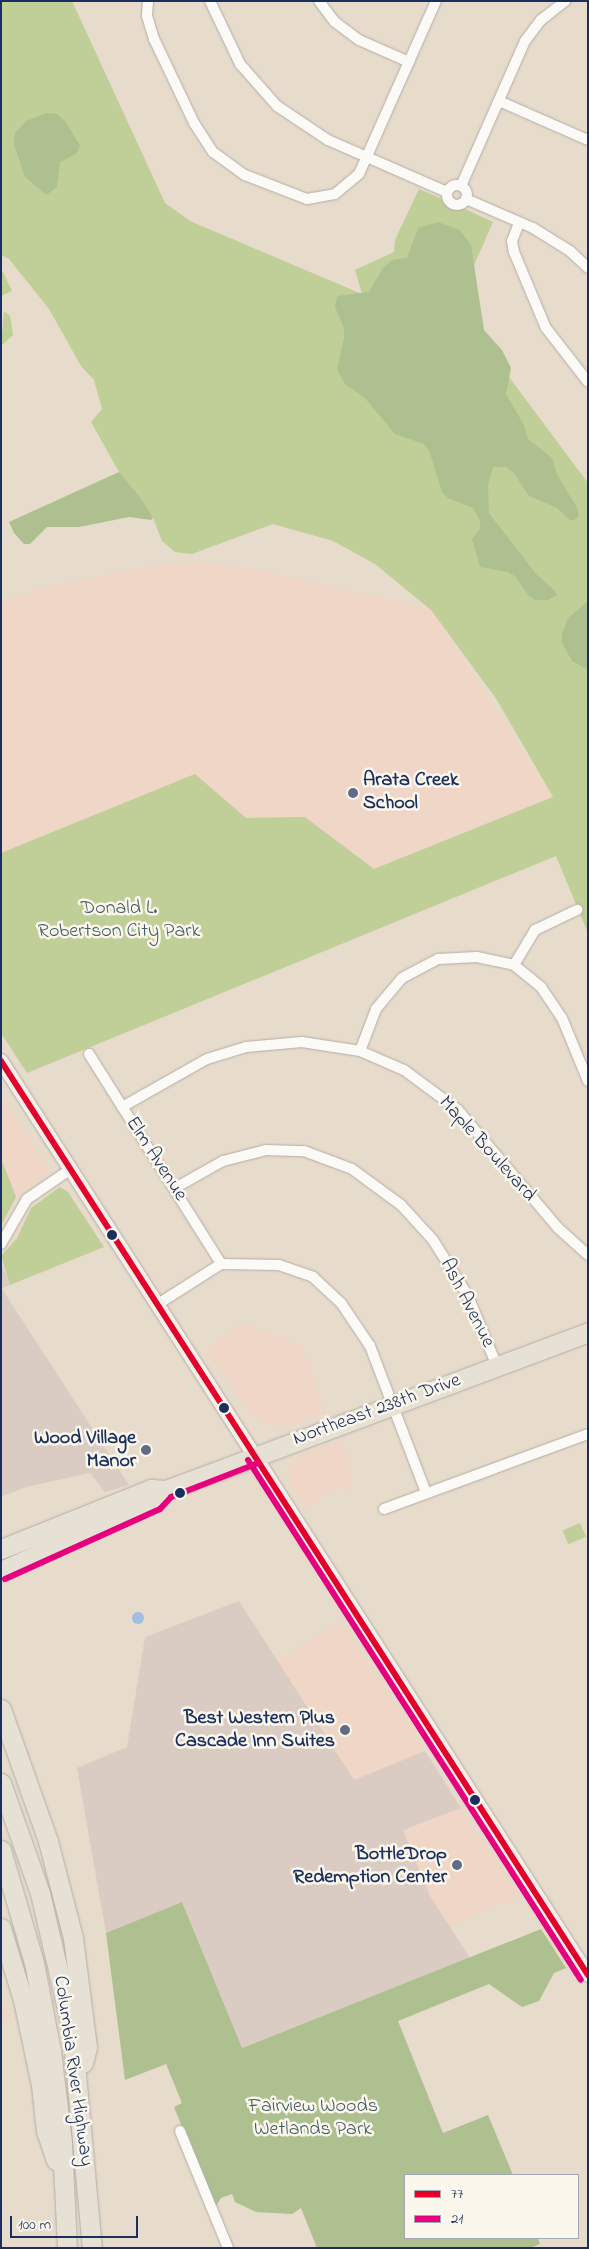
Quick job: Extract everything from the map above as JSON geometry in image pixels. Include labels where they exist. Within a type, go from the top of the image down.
[{"type":"highway","name":"Northeast 238th Drive","points":[[1,1549],[151,1489],[166,1490],[255,1455],[588,1332]]},
{"type":"highway","name":"Northeast 238th Drive","points":[[5,1570],[156,1501],[166,1490]]},
{"type":"highway","points":[[1,1709],[48,1841],[73,1938],[87,2047],[78,2081]]},
{"type":"highway","name":"Columbia River Highway","points":[[1,1783],[50,1927],[72,2030],[92,2248]]},
{"type":"highway","name":"Columbia River Highway","points":[[1,1850],[40,1990],[56,2084],[67,2248]]},
{"type":"highway","points":[[1,1928],[34,2050],[46,2131],[64,2183]]},
{"type":"main road","points":[[1,1061],[588,1976]]},
{"type":"street","points":[[148,1],[150,28],[194,123],[213,152],[233,168],[291,195],[315,198],[327,197],[345,188],[359,174],[436,1]]},
{"type":"street","points":[[210,1],[231,50],[271,101],[312,131],[447,192]]},
{"type":"street","points":[[319,1],[335,22],[359,40],[409,62]]},
{"type":"street","points":[[565,1],[541,20],[525,41],[461,186],[466,199],[552,240],[588,268]]},
{"type":"street","points":[[498,101],[587,139]]},
{"type":"street","points":[[461,186],[452,186],[447,192],[448,199],[453,205],[460,204],[466,199]]},
{"type":"street","points":[[519,223],[512,241],[514,252],[546,328],[588,382]]},
{"type":"street","points":[[514,965],[535,930],[577,910]]},
{"type":"street","points":[[360,1051],[383,998],[411,972],[438,959],[462,956],[501,960],[514,965],[553,1001],[588,1081]]},
{"type":"street","name":"Maple Boulevard","points":[[122,1107],[207,1059],[246,1047],[302,1042],[360,1051],[404,1070],[458,1110],[553,1222],[587,1253]]},
{"type":"street","name":"Elm Avenue","points":[[89,1054],[221,1264]]},
{"type":"street","name":"Ash Avenue","points":[[175,1188],[223,1161],[266,1150],[304,1151],[352,1169],[401,1206],[433,1240],[468,1296],[497,1366]]},
{"type":"street","points":[[1,1244],[27,1199],[71,1169]]},
{"type":"street","points":[[158,1304],[221,1264],[279,1265],[303,1272],[322,1284],[349,1313],[370,1346],[426,1493]]},
{"type":"street","points":[[384,1509],[588,1434]]},
{"type":"street","points":[[180,2131],[228,2248]]},
{"type":"shaded area","points":[[204,564],[257,569],[431,610],[553,797],[374,869],[305,817],[246,818],[195,774],[1,853],[1,603],[42,588],[152,566]]},
{"type":"shaded area","points":[[1,1096],[50,1171],[16,1197],[1,1164]]},
{"type":"shaded area","points":[[1,1262],[10,1285],[2,1289],[129,1485],[105,1492],[90,1473],[26,1487],[1,1497]]},
{"type":"shaded area","points":[[243,1323],[302,1346],[326,1412],[286,1427],[264,1423],[249,1412],[206,1348]]},
{"type":"shaded area","points":[[342,1440],[353,1471],[351,1490],[336,1488],[304,1509],[290,1484],[289,1466],[294,1458]]},
{"type":"shaded area","points":[[239,1601],[354,1780],[425,1751],[461,1808],[403,1830],[430,1896],[470,1958],[241,2048],[182,1902],[106,1933],[77,1768],[127,1747],[145,1637]]},
{"type":"shaded area","points":[[341,1621],[425,1751],[363,1792],[278,1662]]},
{"type":"shaded area","points":[[461,1808],[520,1896],[449,1926],[430,1896],[402,1830]]},
{"type":"shaded area","points":[[1,1996],[11,2019],[1,2022]]},
{"type":"green space","name":"Donald L. Robertson City Park","points":[[1,1],[72,1],[165,203],[192,222],[362,294],[355,270],[394,252],[395,240],[419,189],[442,199],[451,210],[465,209],[493,222],[448,325],[479,337],[588,483],[588,933],[556,856],[27,1073],[1,1033],[1,853],[195,774],[246,818],[305,817],[374,869],[553,797],[497,700],[431,610],[375,564],[333,541],[273,524],[192,554],[175,552],[162,541],[153,518],[119,472],[91,422],[102,409],[94,380],[81,366],[49,309],[9,259],[1,255]]},
{"type":"green space","points":[[47,113],[57,114],[66,122],[80,146],[76,154],[60,162],[57,187],[46,195],[25,177],[14,144],[15,133],[26,121]]},
{"type":"green space","points":[[438,222],[460,230],[471,245],[484,330],[502,350],[511,368],[506,394],[524,425],[528,439],[552,458],[557,474],[576,506],[579,515],[575,520],[570,520],[557,508],[529,496],[514,473],[506,467],[493,467],[488,485],[489,513],[537,575],[554,590],[557,595],[548,600],[535,600],[528,595],[516,577],[508,572],[480,567],[472,539],[480,529],[480,520],[473,508],[448,498],[442,492],[430,453],[424,444],[395,434],[365,398],[345,384],[337,370],[344,338],[344,328],[335,307],[337,296],[369,292],[383,268],[392,260],[407,258],[418,228]]},
{"type":"green space","points":[[1,268],[12,291],[1,296]]},
{"type":"green space","points":[[4,311],[10,316],[13,335],[1,346]]},
{"type":"green space","points":[[119,472],[142,500],[153,518],[151,520],[129,517],[79,527],[47,527],[30,544],[24,544],[14,533],[9,522]]},
{"type":"green space","points":[[588,601],[588,670],[572,661],[562,643],[562,634],[568,618]]},
{"type":"green space","points":[[3,1163],[16,1197],[1,1226],[1,1164]]},
{"type":"green space","points":[[60,1187],[68,1192],[104,1247],[10,1285],[1,1256],[17,1238],[31,1208]]},
{"type":"green space","points":[[580,1523],[586,1537],[568,1544],[563,1530]]},
{"type":"green space","name":"Fairview Woods Wetlands Park","points":[[182,1902],[242,2048],[541,1929],[566,1968],[554,1973],[539,2001],[522,2007],[489,1984],[398,2021],[443,2133],[488,2115],[513,2174],[404,2174],[404,2239],[538,2239],[540,2244],[530,2248],[317,2248],[301,2208],[292,2214],[256,2212],[235,2202],[232,2194],[221,2198],[215,2208],[174,2107],[182,2103],[166,2064],[125,2080],[106,1933]]},
{"type":"water","points":[[138,1612],[144,1618],[138,1624],[132,1618]]},
{"type":"transit line","name":"77","points":[[1,1061],[588,1975]]},
{"type":"transit line","name":"21","points":[[248,1460],[581,1980]]},
{"type":"transit line","name":"21","points":[[5,1579],[160,1509],[171,1497],[258,1463]]},
{"type":"place","name":"Arata Creek School","points":[[353,793]]},
{"type":"place","name":"Wood Village Manor","points":[[146,1450]]},
{"type":"place","name":"Best Western Plus Cascade Inn Suites","points":[[345,1730]]},
{"type":"place","name":"BottleDrop Redemption Center","points":[[457,1865]]}]
